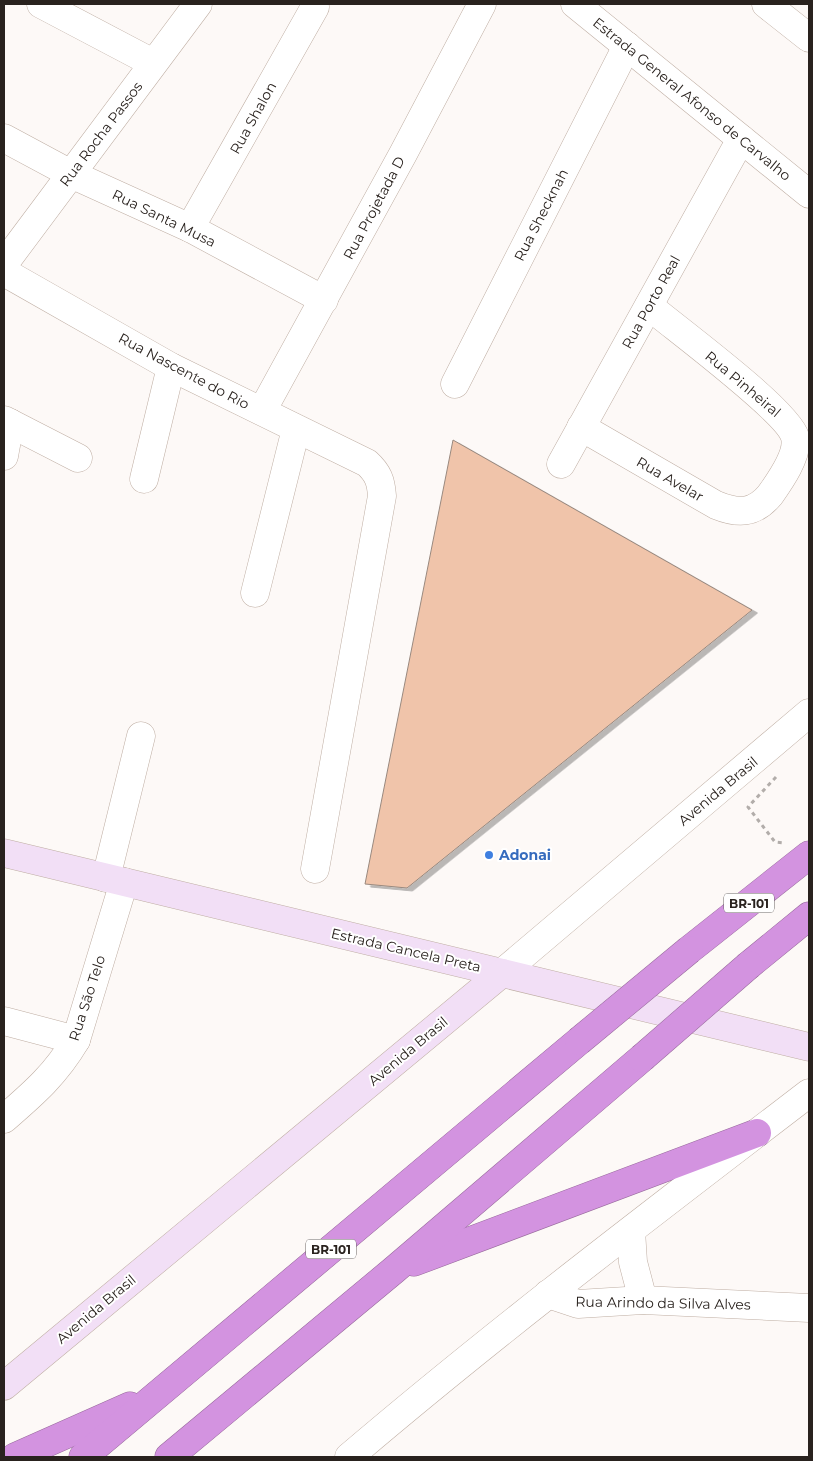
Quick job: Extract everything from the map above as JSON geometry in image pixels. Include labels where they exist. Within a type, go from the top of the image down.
[{"type":"highway","name":"BR-101","points":[[83,1457],[689,950],[801,849]]},
{"type":"highway","points":[[169,1457],[394,1270],[749,965],[809,916]]},
{"type":"highway","points":[[394,1270],[757,1133]]},
{"type":"highway","points":[[15,1457],[159,1393]]},
{"type":"street","points":[[41,4],[153,63]]},
{"type":"street","name":"Rua Rocha Passos","points":[[4,264],[198,4]]},
{"type":"street","name":"Rua Projetada D","points":[[262,411],[324,300],[482,4]]},
{"type":"street","name":"Estrada General Afonso de Carvalho","points":[[575,4],[809,194]]},
{"type":"street","points":[[766,4],[809,38]]},
{"type":"street","name":"Rua Shalon","points":[[190,228],[315,7]]},
{"type":"street","name":"Rua Shecknah","points":[[456,384],[627,46]]},
{"type":"street","name":"Rua Santa Musa","points":[[4,138],[71,174],[190,228],[324,300]]},
{"type":"street","name":"Rua Porto Real","points":[[561,464],[741,139]]},
{"type":"street","name":"Rua Nascente do Rio","points":[[4,272],[171,367],[367,463],[376,472],[381,482],[382,496],[315,869]]},
{"type":"street","name":"Rua Pinheiral","points":[[649,306],[770,406],[790,427],[795,438],[796,450],[774,489],[762,504]]},
{"type":"street","points":[[144,479],[171,367]]},
{"type":"street","points":[[4,456],[7,422],[78,458]]},
{"type":"street","name":"Rua Avelar","points":[[581,427],[716,505],[733,512],[747,510],[762,504]]},
{"type":"street","points":[[255,593],[296,429]]},
{"type":"street","name":"Avenida Brasil","points":[[4,1386],[502,973],[809,713]]},
{"type":"street","name":"Rua São Telo","points":[[4,1119],[45,1083],[62,1063],[76,1040],[115,880],[141,736]]},
{"type":"street","name":"Estrada Cancela Preta","points":[[4,853],[809,1047]]},
{"type":"street","points":[[4,1021],[76,1040]]},
{"type":"street","points":[[349,1457],[406,1408],[548,1294],[809,1093]]},
{"type":"street","points":[[631,1231],[633,1262],[644,1300]]},
{"type":"street","name":"Rua Arindo da Silva Alves","points":[[548,1294],[578,1304],[644,1300],[809,1308]]},
{"type":"path","points":[[779,774],[748,807],[776,842],[801,849]]},
{"type":"building","points":[[453,440],[752,610],[407,888],[365,884]]},
{"type":"place","name":"Adonai","points":[[489,855]]}]
